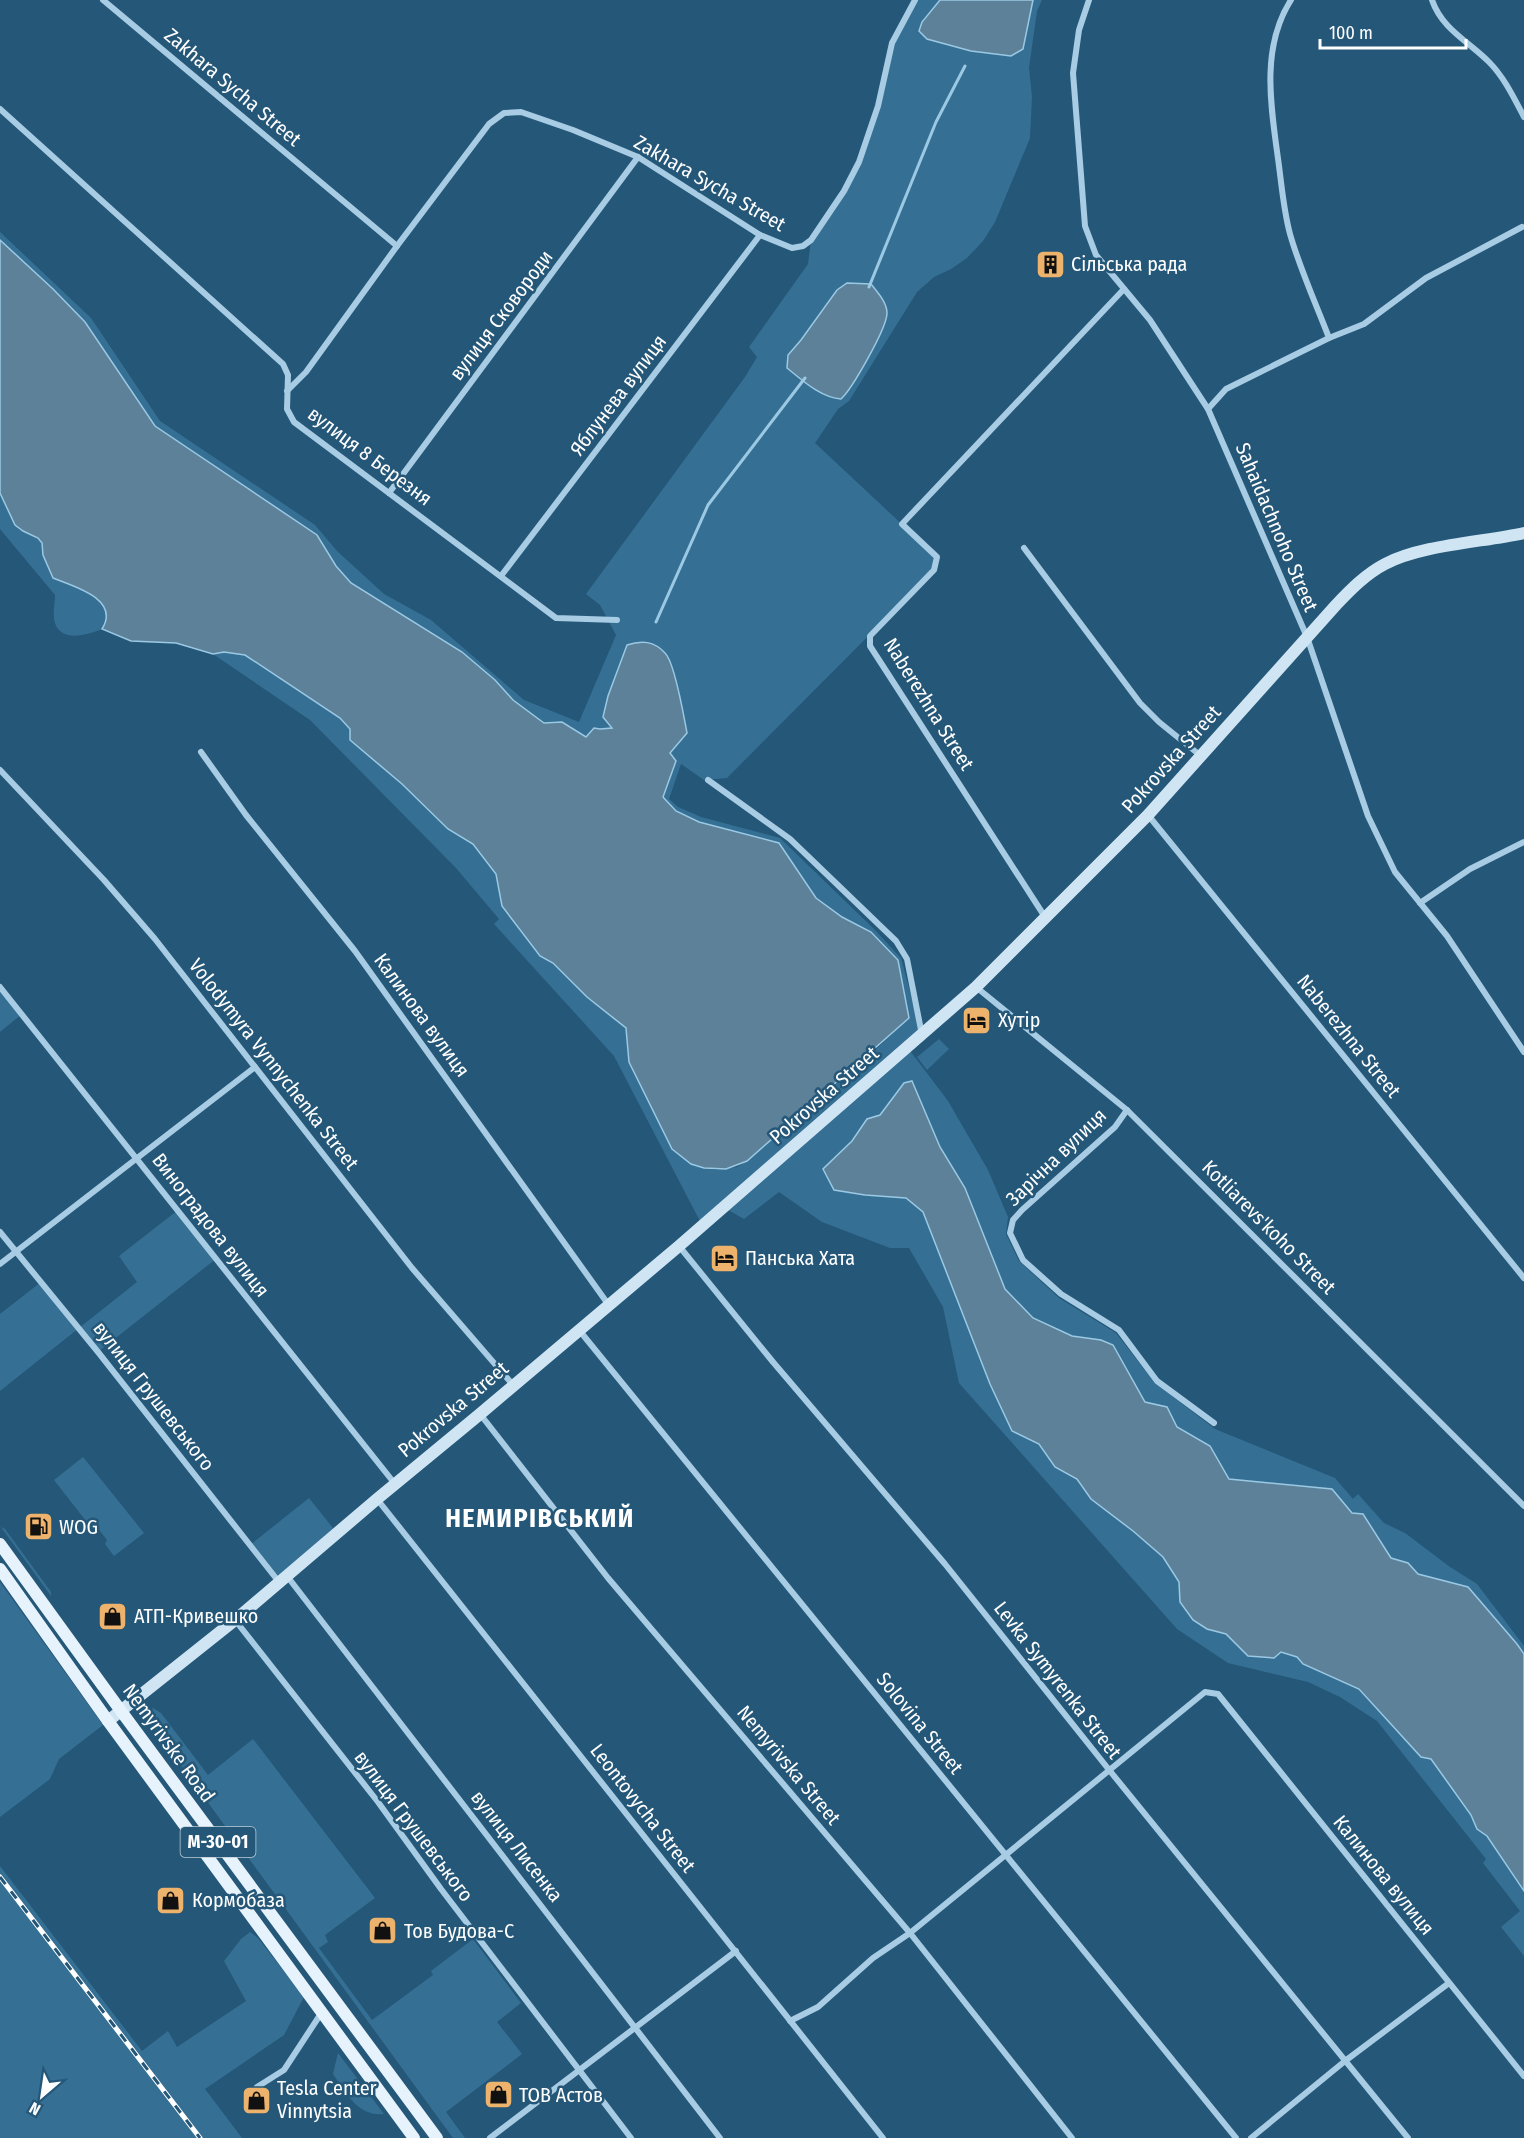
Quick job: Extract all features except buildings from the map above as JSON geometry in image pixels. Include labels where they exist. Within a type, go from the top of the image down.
[{"type":"main road","name":"Nemyrivske Road","points":[[0,1544],[437,2138]]},
{"type":"main road","name":"Nemyrivske Road","points":[[0,1569],[108,1721],[414,2138]]},
{"type":"street","name":"Zakhara Sycha Street","points":[[103,0],[397,246]]},
{"type":"street","name":"Zakhara Sycha Street","points":[[288,391],[306,372],[489,124],[504,113],[521,112],[573,130],[638,157],[760,235],[792,248],[803,246],[811,240],[844,191],[866,144],[878,106],[892,43],[915,0]]},
{"type":"street","name":"Sahaidachnoho Street","points":[[1089,0],[1078,30],[1073,73],[1085,226],[1096,255],[1150,320],[1208,409],[1306,637],[1368,816],[1395,872],[1447,936],[1524,1052]]},
{"type":"street","points":[[1291,0],[1275,37],[1270,102],[1290,233],[1329,338]]},
{"type":"street","points":[[1432,0],[1448,27],[1495,68],[1524,117]]},
{"type":"street","name":"вулиця 8 Березня","points":[[0,109],[283,364],[288,375],[287,409],[294,422],[556,618],[617,620]]},
{"type":"street","name":"вулиця Сковороди","points":[[389,493],[638,157]]},
{"type":"street","points":[[1208,409],[1226,389],[1329,338],[1364,324],[1426,278],[1522,226]]},
{"type":"street","name":"Яблунева вулиця","points":[[501,576],[760,235]]},
{"type":"street","name":"Naberezhna Street","points":[[1046,918],[870,646],[870,636],[934,570],[938,557],[902,524],[1124,289]]},
{"type":"street","name":"Pokrovska Street","points":[[108,1721],[235,1620],[377,1498],[679,1246],[976,987],[1148,815],[1306,637],[1360,580],[1389,562],[1420,551],[1524,533]]},
{"type":"street","points":[[1024,548],[1140,703],[1159,722],[1202,756]]},
{"type":"street","name":"Калинова вулиця","points":[[201,752],[246,815],[355,951],[608,1304]]},
{"type":"street","name":"Volodymyra Vynnychenka Street","points":[[0,771],[104,880],[155,939],[412,1268],[513,1385]]},
{"type":"street","points":[[708,780],[790,839],[896,941],[907,958],[922,1036]]},
{"type":"street","name":"Naberezhna Street","points":[[1148,815],[1524,1278]]},
{"type":"street","points":[[1420,903],[1470,869],[1524,842]]},
{"type":"street","name":"Виноградова вулиця","points":[[0,987],[395,1484]]},
{"type":"street","name":"Kotliarevs'koho Street","points":[[976,987],[1128,1110],[1524,1506]]},
{"type":"street","points":[[0,1264],[255,1067]]},
{"type":"street","name":"Зарічна вулиця","points":[[1128,1110],[1115,1127],[1022,1210],[1013,1220],[1010,1233],[1023,1260],[1061,1294],[1119,1330],[1157,1382],[1214,1424]]},
{"type":"street","name":"вулиця Грушевського","points":[[0,1232],[283,1579]]},
{"type":"street","name":"Levka Symyrenka Street","points":[[679,1246],[772,1362],[945,1564],[1110,1772],[1408,2138]]},
{"type":"street","name":"Solovina Street","points":[[579,1329],[1236,2138]]},
{"type":"street","name":"Nemyrivska Street","points":[[480,1414],[608,1578],[910,1933],[1072,2138]]},
{"type":"street","name":"Leontovycha Street","points":[[377,1498],[884,2138]]},
{"type":"street","name":"вулиця Лисенка","points":[[283,1579],[637,2028],[720,2138]]},
{"type":"street","name":"вулиця Грушевського","points":[[235,1620],[378,1802],[441,1889],[631,2138]]},
{"type":"street","name":"Калинова вулиця","points":[[1110,1772],[1205,1692],[1218,1694],[1524,2076]]},
{"type":"street","points":[[790,2021],[818,2007],[873,1958],[910,1933],[1005,1853],[1110,1772]]},
{"type":"street","points":[[490,2138],[735,1952]]},
{"type":"street","points":[[1251,2138],[1345,2061],[1449,1983]]},
{"type":"street","points":[[257,2087],[284,2070],[322,2012]]},
{"type":"shaded area","points":[[915,0],[1042,0],[1037,11],[1029,68],[1032,97],[1030,138],[995,222],[983,241],[967,258],[934,277],[917,292],[849,401],[838,409],[815,443],[937,557],[934,570],[727,778],[704,780],[681,764],[669,799],[678,807],[701,817],[780,838],[901,958],[922,1036],[908,1048],[948,1101],[988,1170],[1008,1217],[1006,1234],[1019,1261],[1059,1298],[1116,1333],[1155,1383],[1215,1429],[1335,1478],[1353,1499],[1358,1494],[1384,1523],[1405,1533],[1477,1584],[1524,1646],[1524,1654],[1468,1587],[1418,1574],[1408,1563],[1391,1558],[1363,1514],[1352,1513],[1332,1489],[1229,1479],[1210,1446],[1177,1427],[1167,1407],[1145,1402],[1113,1345],[1101,1340],[1072,1336],[1033,1318],[1005,1289],[965,1188],[940,1147],[912,1081],[904,1083],[880,1115],[867,1119],[852,1141],[823,1169],[834,1190],[906,1198],[923,1212],[990,1384],[1012,1431],[1039,1444],[1055,1467],[1078,1479],[1091,1499],[1163,1557],[1179,1582],[1180,1602],[1207,1629],[1297,1656],[1303,1664],[1359,1689],[1421,1757],[1431,1759],[1471,1815],[1477,1829],[1487,1836],[1524,1891],[1524,1956],[1501,1927],[1520,1911],[1483,1863],[1486,1859],[1377,1721],[1340,1697],[1308,1682],[1228,1663],[1177,1629],[959,1383],[943,1307],[909,1248],[890,1248],[822,1222],[779,1192],[744,1219],[723,1207],[702,1225],[614,1056],[494,924],[499,919],[456,868],[310,720],[213,654],[224,652],[245,655],[340,718],[448,829],[473,844],[496,874],[502,906],[540,956],[553,963],[587,997],[626,1028],[629,1062],[672,1149],[691,1164],[715,1170],[737,1167],[747,1161],[909,1018],[842,917],[816,898],[779,843],[699,822],[676,811],[663,797],[675,761],[669,753],[687,733],[679,693],[667,654],[612,728],[600,729],[586,737],[562,722],[544,723],[513,700],[495,680],[462,652],[351,583],[336,566],[317,535],[155,426],[85,322],[0,240],[0,232],[91,318],[160,421],[315,525],[337,551],[384,594],[431,620],[524,700],[579,722],[616,635],[600,605],[586,594],[745,377],[757,357],[749,347],[808,264],[811,240],[844,191],[866,144],[892,43]]},
{"type":"shaded area","points":[[940,0],[1033,0],[1023,49],[1011,56],[971,51],[927,39],[919,31],[922,22]]},
{"type":"shaded area","points":[[0,240],[85,322],[155,426],[317,535],[336,566],[351,583],[462,652],[495,680],[513,700],[544,723],[562,722],[586,737],[594,728],[612,728],[603,717],[608,696],[627,645],[638,642],[648,643],[661,649],[669,658],[672,667],[687,733],[670,753],[676,761],[663,797],[676,811],[699,822],[779,843],[816,898],[842,917],[871,932],[898,960],[909,1018],[747,1161],[726,1169],[704,1168],[691,1164],[672,1149],[629,1062],[626,1028],[587,997],[553,963],[540,956],[502,906],[496,874],[473,844],[448,829],[402,784],[350,740],[350,729],[340,718],[245,655],[224,652],[213,654],[176,643],[131,641],[102,629],[106,619],[105,610],[100,602],[92,595],[53,578],[43,555],[42,543],[38,538],[15,525],[0,493]]},
{"type":"shaded area","points":[[847,283],[871,284],[884,301],[887,313],[868,358],[841,399],[819,392],[787,368],[788,355],[837,290]]},
{"type":"shaded area","points":[[0,493],[18,529],[38,538],[42,543],[43,555],[53,578],[86,592],[101,603],[108,619],[102,629],[74,636],[61,632],[57,627],[54,619],[55,595],[0,529]]},
{"type":"shaded area","points":[[0,987],[22,1014],[0,1032]]},
{"type":"shaded area","points":[[939,1039],[949,1049],[927,1070],[917,1057]]},
{"type":"shaded area","points":[[912,1081],[940,1147],[965,1188],[1005,1289],[1033,1318],[1072,1336],[1101,1340],[1113,1345],[1145,1402],[1167,1407],[1177,1427],[1210,1446],[1229,1479],[1332,1489],[1352,1513],[1363,1514],[1391,1558],[1408,1563],[1418,1574],[1468,1587],[1517,1644],[1524,1654],[1524,1891],[1487,1836],[1477,1829],[1471,1815],[1431,1759],[1421,1757],[1359,1689],[1303,1664],[1297,1657],[1281,1652],[1274,1658],[1248,1656],[1226,1634],[1207,1629],[1193,1620],[1180,1602],[1179,1582],[1163,1557],[1091,1499],[1077,1479],[1055,1467],[1039,1444],[1012,1431],[990,1384],[923,1212],[906,1198],[834,1190],[823,1169],[852,1141],[867,1119],[880,1115],[904,1083]]},
{"type":"shaded area","points":[[178,1210],[217,1258],[98,1352],[79,1328],[137,1282],[119,1256]]},
{"type":"shaded area","points":[[41,1282],[79,1328],[0,1391],[0,1314]]},
{"type":"shaded area","points":[[83,1457],[144,1533],[114,1556],[105,1544],[107,1540],[90,1518],[86,1521],[54,1480]]},
{"type":"shaded area","points":[[309,1498],[337,1533],[279,1582],[250,1545]]},
{"type":"shaded area","points":[[1,1527],[5,1529],[51,1592],[51,1596]]},
{"type":"shaded area","points":[[0,1582],[103,1725],[59,1759],[50,1779],[0,1817]]},
{"type":"shaded area","points":[[153,1708],[161,1713],[208,1775],[253,1739],[375,1898],[325,1935],[328,1942],[319,1948],[372,2020],[433,1975],[431,1971],[473,1939],[521,2003],[497,2022],[522,2054],[446,2112],[465,2138],[453,2138],[147,1719],[149,1711]]},
{"type":"shaded area","points":[[0,1866],[142,2051],[168,2031],[177,2047],[246,2001],[224,1961],[241,1939],[250,1932],[258,1938],[304,1997],[284,2035],[205,2089],[242,2138],[0,2138]]},
{"type":"shaded area","points":[[338,2053],[384,2114],[367,2112],[348,2096],[333,2074]]},
{"type":"waterway","points":[[869,287],[936,122],[965,66]]},
{"type":"waterway","points":[[656,622],[708,505],[805,378]]},
{"type":"railway","points":[[0,1877],[200,2138]]},
{"type":"place","name":"Сільська рада","points":[[1050,264]]},
{"type":"place","name":"Хутір","points":[[977,1020]]},
{"type":"place","name":"Панська Хата","points":[[724,1258]]},
{"type":"place","name":"WOG","points":[[38,1527]]},
{"type":"place","name":"АТП-Кривешко","points":[[113,1616]]},
{"type":"place","name":"Кормобаза","points":[[171,1900]]},
{"type":"place","name":"Тов Будова-С","points":[[383,1931]]},
{"type":"place","name":"ТОВ Астов","points":[[498,2095]]},
{"type":"place","name":"Tesla Center Vinnytsia","points":[[256,2100]]},
{"type":"district","name":"НЕМИРІВСЬКИЙ","points":[[540,1518]]}]
